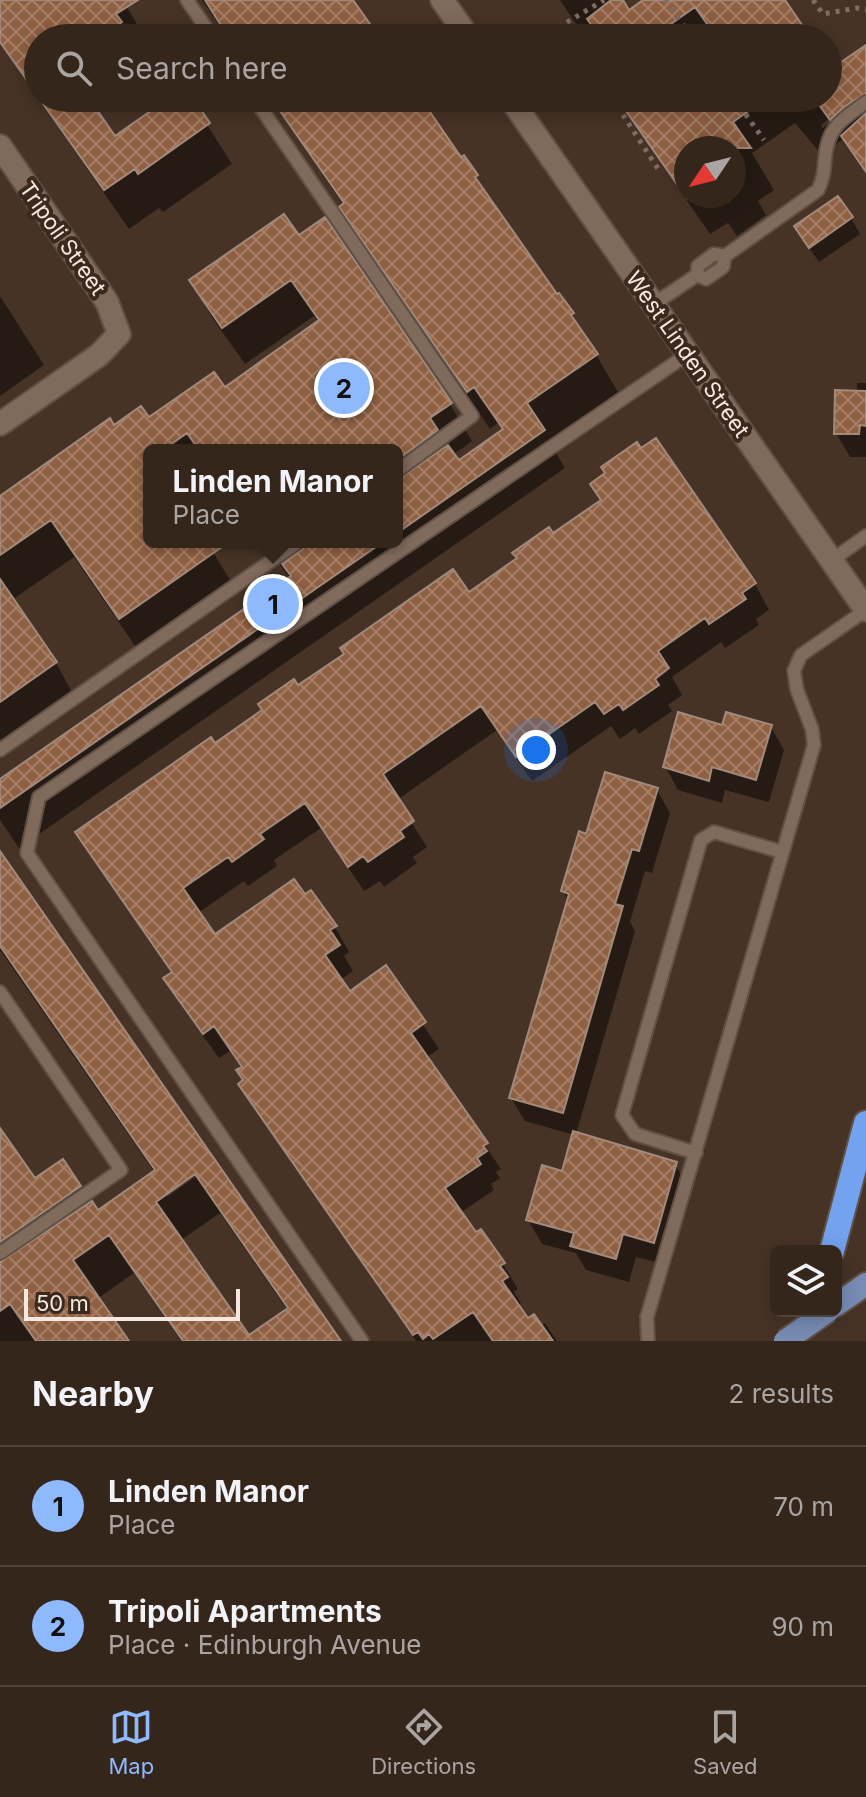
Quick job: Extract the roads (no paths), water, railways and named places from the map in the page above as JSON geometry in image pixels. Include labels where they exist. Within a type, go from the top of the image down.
[{"type":"highway","points":[[834,1245],[866,1123]]},
{"type":"highway","points":[[808,1341],[814,1317]]},
{"type":"main road","points":[[842,1301],[866,1284]]},
{"type":"main road","points":[[785,1341],[819,1317]]},
{"type":"street","points":[[442,0],[459,24]]},
{"type":"street","name":"West Linden Street","points":[[520,112],[866,610]]},
{"type":"street","name":"Tripoli Street","points":[[0,146],[107,302],[119,334],[99,355],[0,424]]},
{"type":"lane","points":[[187,0],[203,24]]},
{"type":"lane","points":[[654,304],[697,275],[698,266],[714,254],[725,256],[818,190],[824,177],[826,142],[832,129],[866,102]]},
{"type":"lane","points":[[264,112],[472,416],[403,467]]},
{"type":"lane","points":[[362,1341],[27,853],[39,797],[688,354]]},
{"type":"lane","points":[[832,560],[866,536]]},
{"type":"lane","points":[[0,750],[289,548]]},
{"type":"lane","points":[[648,1341],[647,1317],[814,745],[794,671],[801,655],[866,610]]},
{"type":"lane","points":[[696,1153],[635,1134],[622,1115],[701,840],[714,832],[782,852]]},
{"type":"lane","points":[[0,992],[121,1170],[0,1253]]},
{"type":"place","name":"Tripoli Apartments","points":[[344,388]]},
{"type":"place","name":"Linden Manor","points":[[273,604]]}]
